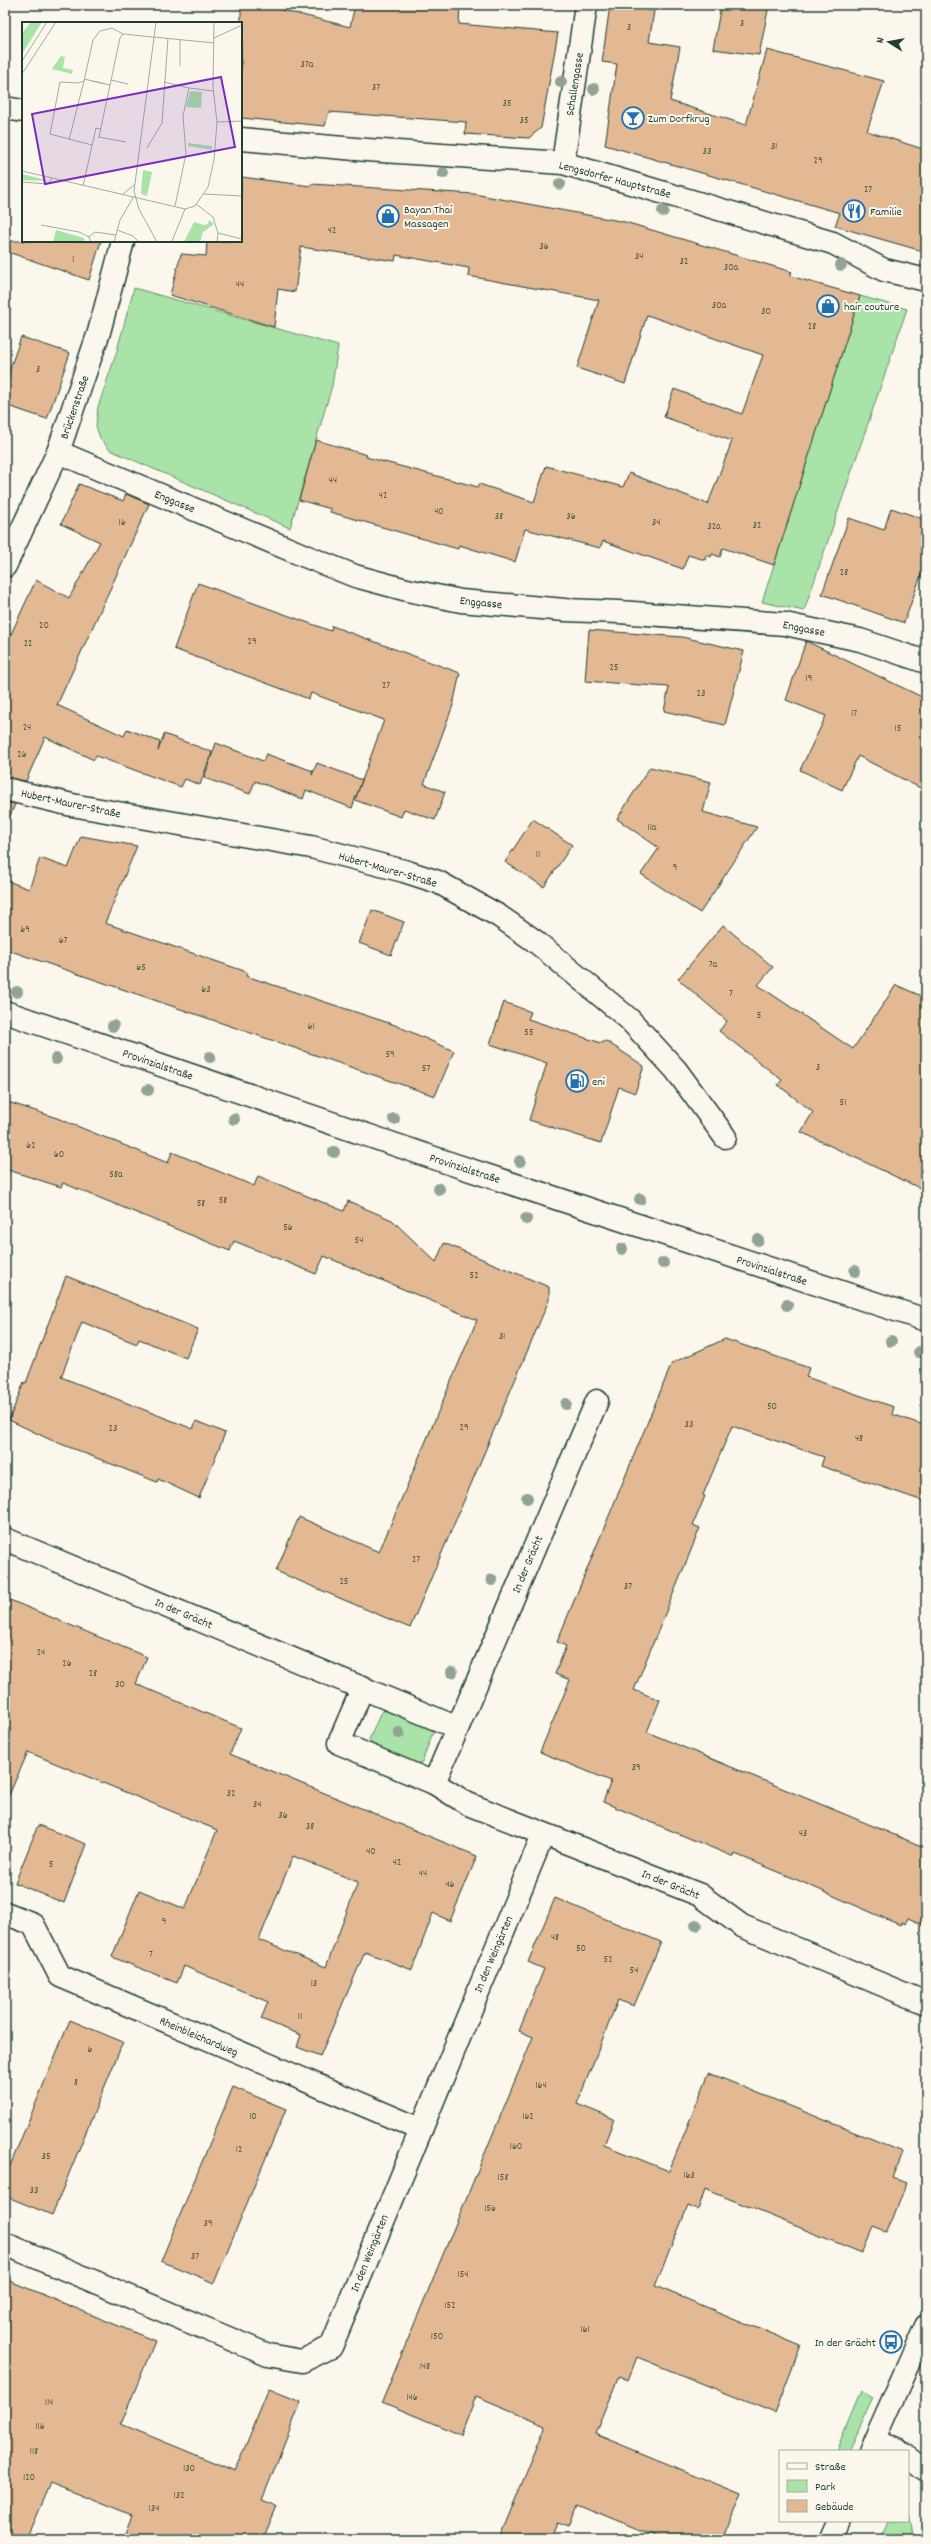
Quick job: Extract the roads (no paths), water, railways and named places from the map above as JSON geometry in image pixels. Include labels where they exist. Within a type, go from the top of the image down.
[{"type":"street","name":"Schallengasse","points":[[562,163],[586,5]]},
{"type":"street","points":[[5,108],[22,111]]},
{"type":"street","name":"Lengsdorfer Hauptstraße","points":[[242,139],[367,150],[562,163],[833,244],[884,270],[926,280]]},
{"type":"street","name":"Brückenstraße","points":[[5,566],[58,452],[99,332],[123,242]]},
{"type":"street","name":"Enggasse","points":[[58,452],[319,562],[355,576],[407,590],[461,601],[565,610],[634,613],[785,624],[860,640],[926,662]]},
{"type":"street","name":"Hubert-Maurer-Straße","points":[[5,789],[72,805],[311,847],[404,871],[438,882],[499,916],[535,941],[629,1019],[676,1070],[725,1137]]},
{"type":"street","name":"Provinzialstraße","points":[[5,1012],[449,1163],[926,1320]]},
{"type":"street","name":"In der Grächt","points":[[434,1783],[597,1401]]},
{"type":"street","name":"In der Grächt","points":[[5,1539],[458,1728]]},
{"type":"street","name":"In der Grächt","points":[[362,1688],[339,1743],[434,1783],[468,1804],[700,1895],[742,1926],[926,2003]]},
{"type":"street","name":"In den Weingärten","points":[[5,2244],[268,2354],[302,2361],[331,2348],[420,2129],[543,1834]]},
{"type":"street","name":"Rheinbleichardweg","points":[[5,1913],[33,1924],[60,1976],[420,2129]]},
{"type":"street","points":[[891,2450],[872,2446],[926,2326]]},
{"type":"street","points":[[909,2457],[926,2470]]},
{"type":"street","points":[[831,2539],[839,2522]]},
{"type":"place","name":"Zum Dorfkrug","points":[[633,118]]},
{"type":"place","name":"Familie","points":[[854,211]]},
{"type":"place","name":"Bayan Thai Massagen","points":[[388,216]]},
{"type":"place","name":"hair couture","points":[[828,306]]},
{"type":"place","name":"eni","points":[[577,1081]]},
{"type":"place","name":"In der Grächt","points":[[891,2342]]}]
